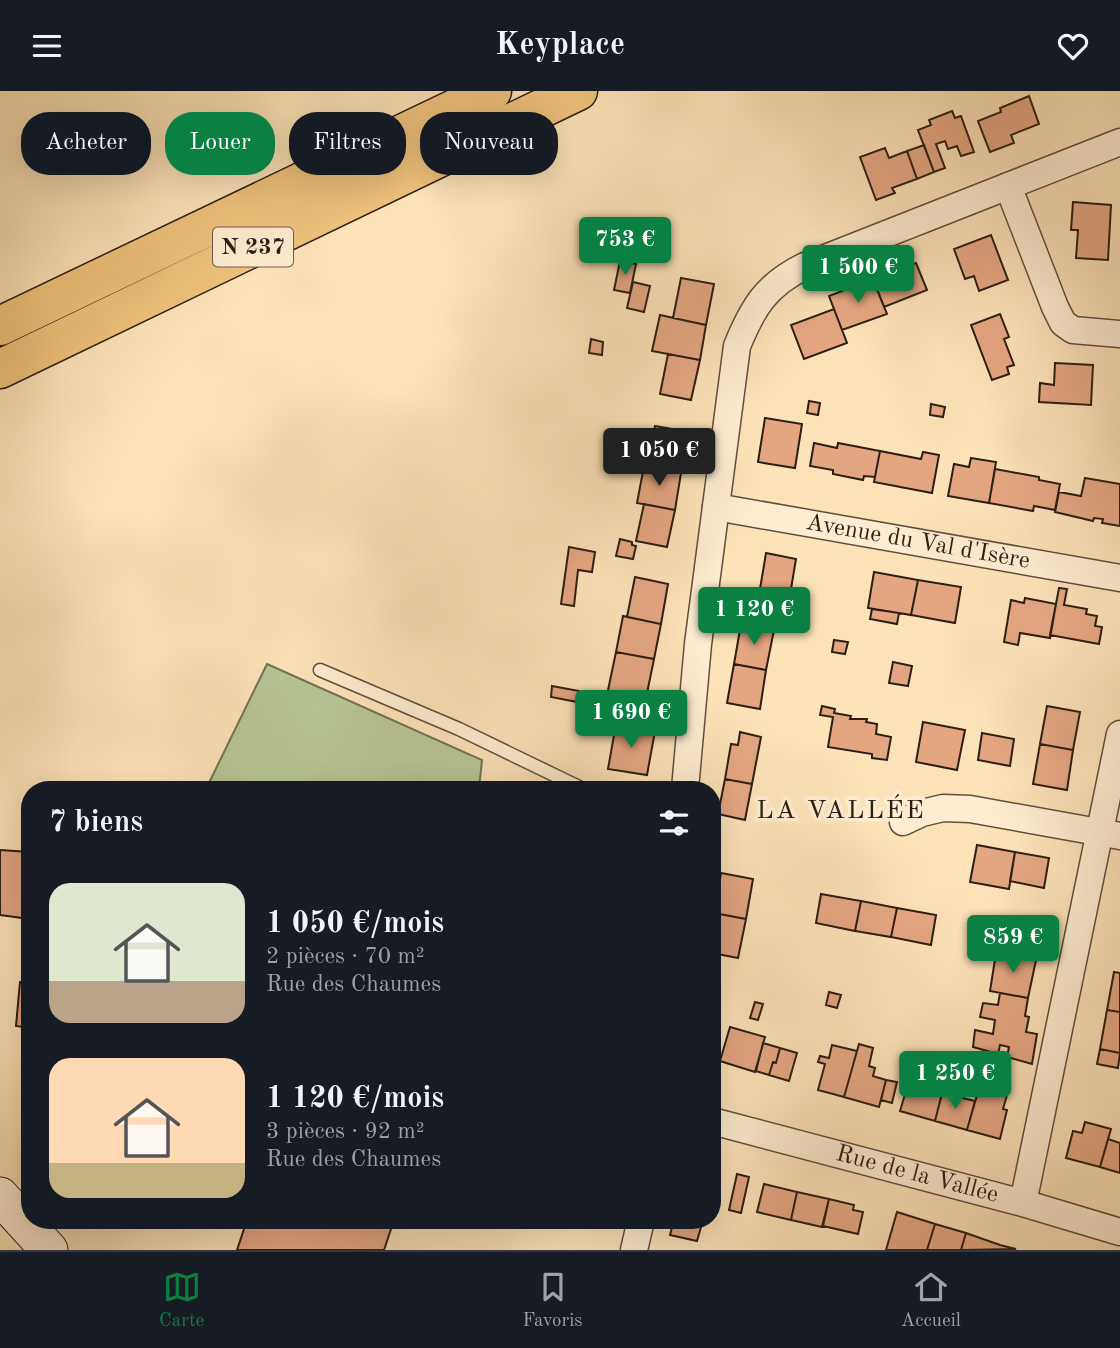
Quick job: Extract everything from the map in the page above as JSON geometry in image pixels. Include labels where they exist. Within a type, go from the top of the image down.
[{"type":"highway","name":"N 237","points":[[0,326],[494,104],[578,91]]},
{"type":"highway","name":"N 237","points":[[0,369],[494,104]]},
{"type":"street","points":[[686,781],[698,644],[737,346],[758,301],[786,275],[805,266],[1120,142]]},
{"type":"street","points":[[1008,186],[1063,323],[1073,330],[1120,334]]},
{"type":"street","name":"Avenue du Val d'Isère","points":[[716,507],[1120,578]]},
{"type":"street","points":[[1023,1203],[1110,834],[1120,734]]},
{"type":"street","points":[[904,822],[922,813],[943,808],[970,809],[1110,834]]},
{"type":"street","name":"Rue de la Vallée","points":[[721,1123],[1023,1203],[1120,1232]]},
{"type":"street","points":[[0,1196],[21,1219]]},
{"type":"street","points":[[30,1229],[49,1250]]},
{"type":"street","points":[[634,1250],[638,1229]]},
{"type":"lane","points":[[320,670],[459,729],[566,781]]},
{"type":"green space","points":[[267,664],[482,760],[480,781],[210,781]]},
{"type":"building","points":[[1029,96],[1039,124],[1011,135],[1014,143],[990,152],[978,121]]},
{"type":"building","points":[[952,111],[955,118],[961,116],[974,152],[961,156],[957,146],[948,149],[945,141],[936,144],[945,168],[934,172],[918,130],[931,125],[929,120]]},
{"type":"building","points":[[924,145],[934,172],[917,179],[907,151]]},
{"type":"building","points":[[885,148],[889,158],[907,151],[917,179],[892,188],[895,193],[876,200],[860,157]]},
{"type":"building","points":[[1073,202],[1111,205],[1108,260],[1076,258],[1078,230],[1071,230]]},
{"type":"building","points":[[991,235],[1008,280],[979,291],[974,276],[965,279],[954,249]]},
{"type":"building","points":[[620,261],[636,264],[630,293],[614,290]]},
{"type":"building","points":[[916,263],[927,290],[884,307],[873,279]]},
{"type":"building","points":[[681,278],[714,284],[706,325],[673,318]]},
{"type":"building","points":[[873,279],[887,314],[842,330],[829,296]]},
{"type":"building","points":[[633,282],[650,286],[644,312],[627,308]]},
{"type":"building","points":[[834,309],[847,343],[804,359],[791,325]]},
{"type":"building","points":[[1000,314],[1009,337],[1004,339],[1014,365],[1007,367],[1009,374],[992,380],[971,325]]},
{"type":"building","points":[[660,315],[706,325],[700,360],[652,351]]},
{"type":"building","points":[[591,339],[603,342],[602,355],[589,353]]},
{"type":"building","points":[[668,354],[700,360],[691,400],[660,394]]},
{"type":"building","points":[[1055,363],[1093,365],[1091,405],[1039,402],[1040,383],[1054,385]]},
{"type":"building","points":[[809,401],[820,403],[818,415],[807,413]]},
{"type":"building","points":[[931,404],[945,407],[943,417],[930,415]]},
{"type":"building","points":[[765,418],[802,424],[795,468],[758,462]]},
{"type":"building","points":[[655,426],[690,432],[681,473],[647,466]]},
{"type":"building","points":[[814,443],[837,448],[838,443],[880,451],[875,477],[864,476],[863,480],[810,466]]},
{"type":"building","points":[[880,451],[921,459],[923,452],[939,455],[932,493],[874,482]]},
{"type":"building","points":[[971,458],[996,462],[989,503],[948,496],[954,464],[969,467]]},
{"type":"building","points":[[644,466],[681,473],[675,510],[637,503]]},
{"type":"building","points":[[995,469],[1060,484],[1055,510],[1034,506],[1033,511],[989,503]]},
{"type":"building","points":[[1085,478],[1120,484],[1120,526],[1102,523],[1103,519],[1094,518],[1093,521],[1055,512],[1059,492],[1081,496]]},
{"type":"building","points":[[644,504],[675,510],[667,547],[636,541]]},
{"type":"building","points":[[620,539],[636,546],[633,559],[616,556]]},
{"type":"building","points":[[569,547],[595,552],[592,572],[578,570],[574,606],[561,604]]},
{"type":"building","points":[[766,553],[796,559],[790,595],[760,589]]},
{"type":"building","points":[[874,572],[918,580],[911,615],[868,608]]},
{"type":"building","points":[[635,577],[668,584],[661,624],[627,617]]},
{"type":"building","points":[[918,580],[961,587],[955,623],[911,615]]},
{"type":"building","points":[[1059,588],[1067,589],[1064,605],[1087,609],[1086,614],[1097,616],[1095,626],[1102,627],[1099,644],[1050,635]]},
{"type":"building","points":[[1025,598],[1056,604],[1050,638],[1020,633],[1018,645],[1004,642],[1011,600],[1024,603]]},
{"type":"building","points":[[872,609],[899,613],[897,624],[870,619]]},
{"type":"building","points":[[623,616],[661,624],[654,659],[616,652]]},
{"type":"building","points":[[741,624],[774,630],[766,670],[734,664]]},
{"type":"building","points":[[834,640],[848,642],[845,654],[832,652]]},
{"type":"building","points":[[616,652],[654,659],[645,703],[607,695]]},
{"type":"building","points":[[893,662],[912,666],[908,686],[889,683]]},
{"type":"building","points":[[734,664],[766,670],[760,709],[727,703]]},
{"type":"building","points":[[552,686],[579,691],[577,702],[551,697]]},
{"type":"building","points":[[822,706],[835,709],[834,713],[851,716],[850,719],[867,719],[866,722],[877,724],[876,734],[891,737],[887,760],[872,758],[872,754],[828,747],[833,717],[820,715]]},
{"type":"building","points":[[1047,706],[1080,712],[1073,750],[1040,744]]},
{"type":"building","points":[[923,722],[965,730],[957,770],[916,762]]},
{"type":"building","points":[[616,724],[655,731],[647,775],[608,769]]},
{"type":"building","points":[[740,732],[761,737],[752,784],[725,779],[731,744],[738,745]]},
{"type":"building","points":[[982,733],[1014,739],[1010,766],[978,760]]},
{"type":"building","points":[[1040,744],[1073,750],[1067,790],[1033,784]]},
{"type":"building","points":[[725,779],[752,784],[745,820],[721,815]]},
{"type":"building","points":[[977,845],[1015,852],[1009,889],[970,882]]},
{"type":"building","points":[[0,850],[21,851],[21,918],[0,915]]},
{"type":"building","points":[[1015,852],[1049,858],[1044,888],[1010,881]]},
{"type":"building","points":[[721,873],[753,879],[746,919],[721,914]]},
{"type":"building","points":[[821,894],[861,901],[855,931],[816,923]]},
{"type":"building","points":[[861,901],[897,908],[891,937],[855,931]]},
{"type":"building","points":[[897,908],[936,915],[931,945],[891,937]]},
{"type":"building","points":[[721,914],[746,919],[738,958],[721,955]]},
{"type":"building","points":[[996,953],[1036,960],[1028,998],[990,991]]},
{"type":"building","points":[[1114,972],[1120,973],[1120,1012],[1107,1010]]},
{"type":"building","points":[[20,982],[21,982],[21,1027],[16,1026]]},
{"type":"building","points":[[829,992],[841,995],[837,1008],[826,1005]]},
{"type":"building","points":[[1000,993],[1028,998],[1025,1016],[1029,1017],[1026,1032],[1037,1034],[1032,1064],[1007,1057],[1009,1047],[1000,1045],[998,1054],[973,1047],[975,1030],[993,1034],[995,1020],[980,1017],[983,1003],[998,1005]]},
{"type":"building","points":[[755,1002],[763,1004],[758,1020],[750,1018]]},
{"type":"building","points":[[1107,1010],[1120,1012],[1120,1053],[1100,1049]]},
{"type":"building","points":[[730,1027],[765,1037],[755,1072],[721,1061]]},
{"type":"building","points":[[763,1043],[780,1048],[769,1075],[756,1071]]},
{"type":"building","points":[[859,1044],[873,1048],[869,1066],[875,1068],[873,1076],[886,1080],[879,1107],[844,1097]]},
{"type":"building","points":[[832,1045],[857,1051],[844,1097],[818,1090],[825,1064],[818,1062],[820,1056],[829,1058]]},
{"type":"building","points":[[780,1048],[797,1053],[789,1081],[769,1075]]},
{"type":"building","points":[[1100,1049],[1120,1053],[1118,1068],[1097,1064]]},
{"type":"building","points":[[886,1080],[897,1082],[892,1103],[881,1100]]},
{"type":"building","points":[[909,1081],[943,1090],[935,1121],[900,1111]]},
{"type":"building","points":[[979,1088],[1007,1095],[1003,1109],[1007,1110],[1000,1139],[967,1130]]},
{"type":"building","points":[[942,1093],[975,1101],[967,1130],[935,1121]]},
{"type":"building","points":[[1085,1122],[1111,1129],[1100,1167],[1066,1158],[1073,1131],[1082,1133]]},
{"type":"building","points":[[1108,1139],[1120,1143],[1120,1173],[1100,1167]]},
{"type":"building","points":[[737,1174],[749,1177],[741,1213],[729,1210]]},
{"type":"building","points":[[764,1184],[797,1192],[791,1220],[757,1212]]},
{"type":"building","points":[[797,1192],[829,1199],[822,1227],[791,1220]]},
{"type":"building","points":[[829,1199],[854,1205],[853,1210],[863,1212],[858,1234],[823,1226]]},
{"type":"building","points":[[897,1212],[935,1224],[927,1250],[886,1250]]},
{"type":"building","points":[[935,1224],[966,1233],[961,1250],[927,1250]]},
{"type":"building","points":[[244,1229],[391,1229],[384,1250],[237,1250]]},
{"type":"building","points":[[672,1229],[700,1229],[697,1241],[670,1235]]},
{"type":"building","points":[[966,1233],[1000,1245],[1016,1249],[961,1250]]},
{"type":"district","name":"LA VALLÉE","points":[[841,811]]}]
